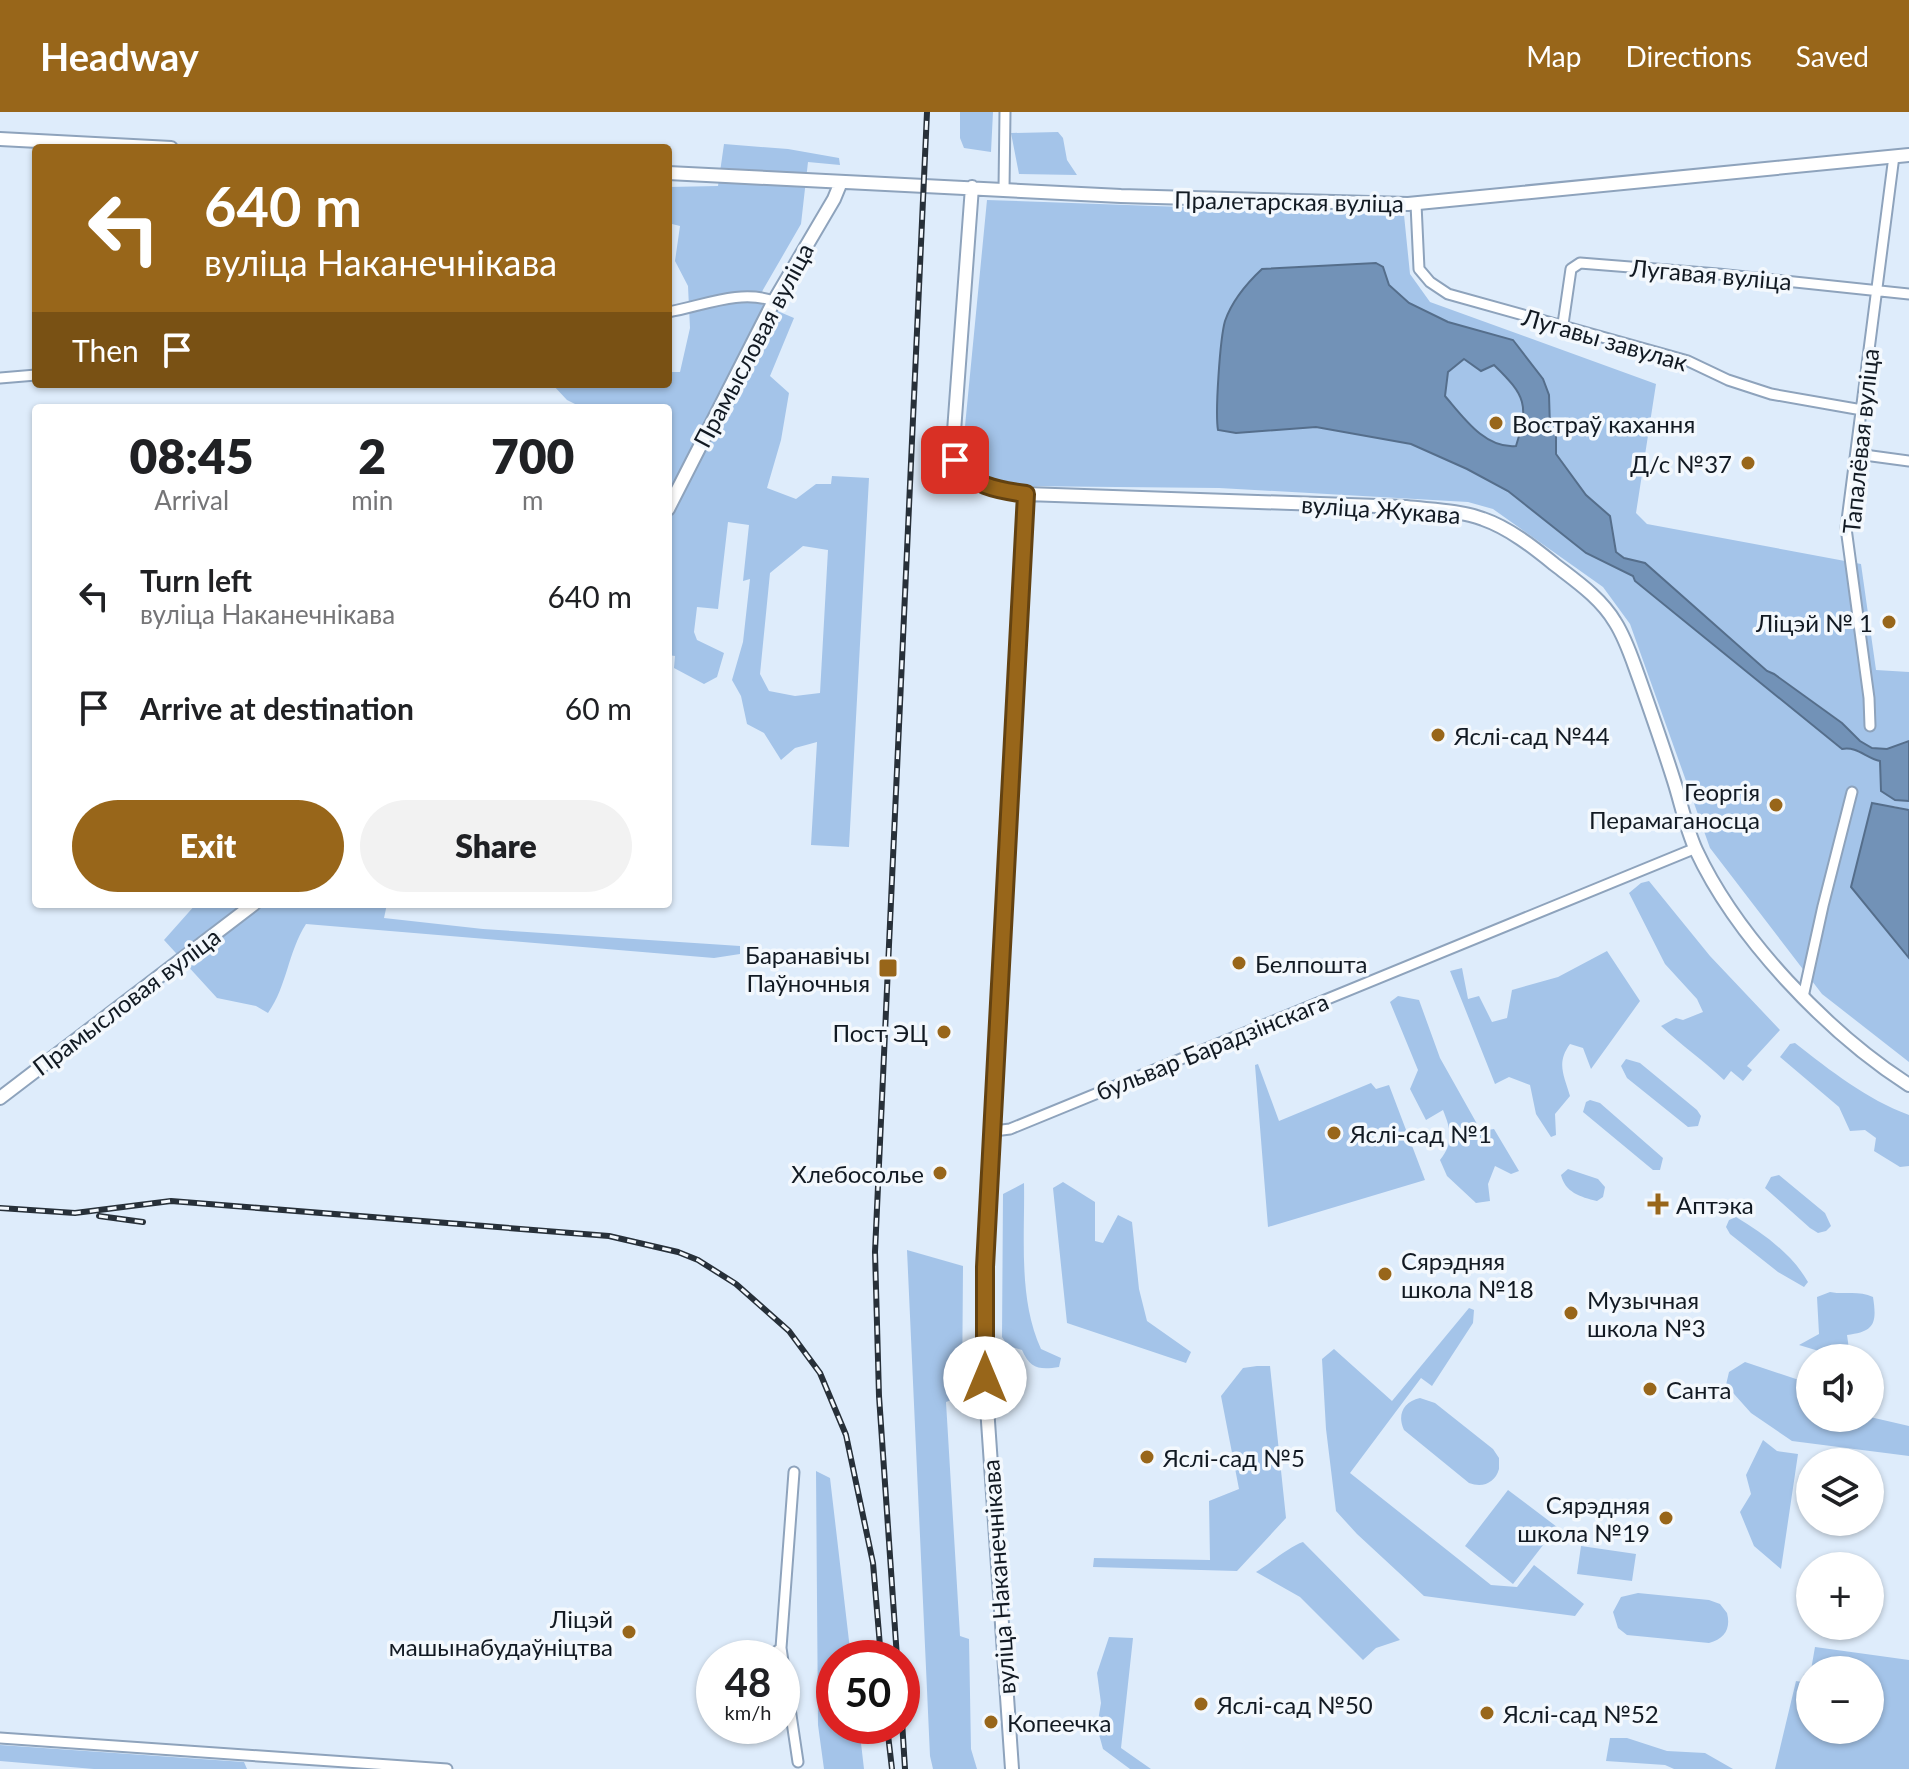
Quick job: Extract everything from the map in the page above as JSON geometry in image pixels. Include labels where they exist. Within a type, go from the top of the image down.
[{"type":"main road","points":[[0,139],[95,144]]},
{"type":"main road","name":"Пралетарская вуліца","points":[[672,173],[1275,202],[1416,204],[1909,155]]},
{"type":"main road","name":"Прамысловая вуліца","points":[[672,501],[774,301],[841,182]]},
{"type":"main road","points":[[972,187],[953,445],[955,460],[963,472],[980,485],[1026,494]]},
{"type":"main road","name":"вуліца Жукава","points":[[1026,494],[1406,507],[1460,513],[1499,525],[1592,594],[1614,620],[1661,740],[1696,848],[1716,887],[1740,922],[1803,997],[1860,1049],[1909,1085]]},
{"type":"main road","name":"вуліца Наканечнікава","points":[[1012,1769],[985,1378],[985,1267],[1026,494]]},
{"type":"main road","name":"Прамысловая вуліца","points":[[0,1098],[249,908]]},
{"type":"street","points":[[1004,189],[1005,112]]},
{"type":"street","name":"Тапалёвая вуліца","points":[[1870,726],[1846,528],[1894,156]]},
{"type":"street","name":"Лугавы завулак","points":[[1416,204],[1419,269],[1430,282],[1448,294],[1688,361],[1728,380],[1771,394],[1862,410]]},
{"type":"street","name":"Лугавая вуліца","points":[[1563,324],[1571,269],[1580,263],[1909,294]]},
{"type":"street","points":[[672,311],[744,295],[774,301]]},
{"type":"street","points":[[0,378],[32,375]]},
{"type":"street","points":[[1857,454],[1909,461]]},
{"type":"street","points":[[1803,997],[1852,792]]},
{"type":"street","name":"бульвар Барадзінскага","points":[[994,1131],[1010,1129],[1696,848]]},
{"type":"street","points":[[782,1640],[794,1472]]},
{"type":"street","points":[[0,1738],[447,1769]]},
{"type":"street","points":[[795,1744],[798,1762]]},
{"type":"shaded area","points":[[960,112],[993,112],[991,152],[964,148],[960,138]]},
{"type":"shaded area","points":[[1058,132],[1063,138],[1067,160],[1077,175],[1019,174],[1011,133]]},
{"type":"shaded area","points":[[724,144],[788,149],[839,158],[840,165],[808,162],[801,224],[756,302],[794,318],[770,376],[789,393],[781,440],[767,488],[796,499],[816,484],[831,484],[832,476],[869,478],[849,847],[811,845],[817,742],[795,748],[781,760],[764,733],[747,724],[741,696],[732,680],[743,642],[750,579],[743,581],[749,525],[728,522],[718,609],[697,607],[694,632],[697,640],[724,653],[717,677],[704,684],[674,668],[672,404],[575,404],[556,388],[672,388],[672,372],[680,372],[690,328],[688,286],[675,261],[680,226],[672,224],[672,187],[718,186]],"holes":[[[803,546],[828,550],[820,693],[795,696],[769,691],[760,674],[770,573]]]},
{"type":"shaded area","points":[[987,200],[1404,215],[1410,274],[1430,302],[1656,384],[1636,513],[1647,524],[1861,564],[1876,670],[1909,672],[1909,741],[1887,749],[1872,748],[1860,741],[1842,722],[1767,672],[1645,563],[1624,558],[1616,551],[1610,516],[1586,495],[1556,454],[1557,442],[1550,429],[1549,395],[1543,379],[1513,340],[1448,322],[1409,303],[1389,285],[1383,267],[1376,263],[1291,267],[1225,322],[1217,426],[1236,433],[1316,427],[1411,444],[1467,469],[1508,491],[1586,553],[1633,576],[1841,749],[1852,749],[1881,761],[1895,800],[1909,801],[1909,810],[1893,806],[1851,887],[1909,958],[1909,1062],[1822,994],[1710,848],[1630,624],[1603,587],[1493,509],[1468,502],[1219,488],[1008,486],[985,478],[962,457]]},
{"type":"shaded area","points":[[1376,263],[1383,267],[1389,285],[1409,303],[1448,322],[1513,340],[1543,379],[1549,395],[1550,428],[1556,435],[1556,454],[1586,495],[1610,516],[1616,552],[1624,558],[1645,563],[1767,671],[1842,723],[1860,741],[1872,748],[1887,749],[1909,741],[1909,801],[1895,800],[1881,791],[1880,761],[1852,749],[1842,749],[1635,581],[1633,576],[1586,553],[1508,491],[1411,444],[1316,427],[1236,433],[1218,430],[1218,376],[1225,321],[1240,293],[1262,269]],"holes":[[[1464,359],[1481,371],[1494,365],[1518,393],[1523,420],[1516,446],[1505,446],[1485,437],[1467,422],[1445,396],[1448,372]]]},
{"type":"shaded area","points":[[1464,359],[1494,365],[1509,379],[1524,404],[1525,415],[1516,446],[1505,446],[1485,437],[1467,422],[1445,396],[1448,372]]},
{"type":"shaded area","points":[[1872,803],[1909,810],[1909,958],[1851,887]]},
{"type":"shaded area","points":[[1649,881],[1710,956],[1780,1030],[1747,1066],[1752,1070],[1743,1081],[1731,1071],[1724,1080],[1661,1026],[1676,1018],[1683,1020],[1703,1012],[1697,999],[1665,964],[1629,893],[1641,883]]},
{"type":"shaded area","points":[[192,908],[386,908],[384,918],[483,929],[740,946],[740,954],[714,958],[306,924],[268,1013],[256,1006],[217,998],[164,940]]},
{"type":"shaded area","points":[[1607,951],[1640,1001],[1591,1069],[1583,1048],[1570,1044],[1562,1063],[1570,1096],[1555,1114],[1556,1135],[1551,1137],[1536,1114],[1530,1085],[1509,1077],[1495,1084],[1450,971],[1462,968],[1468,999],[1479,996],[1492,1022],[1507,1018],[1512,990],[1558,977]]},
{"type":"shaded area","points":[[1398,996],[1419,1000],[1440,1058],[1481,1131],[1494,1129],[1519,1171],[1511,1174],[1495,1166],[1488,1184],[1490,1201],[1476,1203],[1447,1176],[1440,1160],[1449,1142],[1448,1124],[1443,1110],[1426,1120],[1410,1089],[1418,1070],[1390,1002]]},
{"type":"shaded area","points":[[1795,1043],[1864,1093],[1909,1115],[1909,1166],[1900,1167],[1874,1151],[1876,1138],[1865,1130],[1850,1131],[1839,1107],[1780,1057],[1790,1044]]},
{"type":"shaded area","points":[[1626,1059],[1640,1063],[1697,1110],[1701,1116],[1698,1126],[1688,1127],[1627,1078],[1621,1066]]},
{"type":"shaded area","name":"Яслі-сад №1","points":[[1258,1064],[1279,1121],[1371,1083],[1376,1089],[1389,1085],[1425,1180],[1268,1227],[1255,1065]]},
{"type":"shaded area","points":[[1586,1102],[1600,1103],[1663,1158],[1660,1170],[1653,1170],[1583,1112]]},
{"type":"shaded area","points":[[1568,1169],[1598,1179],[1605,1187],[1603,1197],[1597,1201],[1570,1190],[1561,1175]]},
{"type":"shaded area","points":[[1779,1175],[1825,1213],[1831,1226],[1826,1231],[1818,1233],[1810,1228],[1765,1188],[1771,1177]]},
{"type":"shaded area","points":[[1063,1182],[1095,1202],[1095,1241],[1103,1243],[1118,1215],[1132,1222],[1139,1289],[1147,1321],[1191,1352],[1186,1363],[1067,1323],[1053,1188]]},
{"type":"shaded area","points":[[1024,1183],[1024,1268],[1029,1310],[1041,1349],[1061,1358],[1059,1367],[1032,1365],[1022,1350],[1008,1346],[1002,1337],[1003,1194]]},
{"type":"shaded area","points":[[1736,1217],[1785,1253],[1808,1282],[1804,1287],[1778,1272],[1730,1234],[1726,1227],[1729,1220]]},
{"type":"shaded area","points":[[907,1250],[963,1266],[962,1396],[946,1402],[960,1636],[969,1639],[971,1749],[977,1769],[933,1769],[930,1756]]},
{"type":"shaded area","points":[[1830,1292],[1873,1297],[1875,1313],[1872,1325],[1869,1329],[1847,1335],[1848,1344],[1801,1344],[1819,1334],[1817,1297]]},
{"type":"shaded area","points":[[1469,1308],[1474,1310],[1473,1323],[1432,1386],[1421,1378],[1350,1473],[1491,1585],[1517,1587],[1534,1565],[1584,1604],[1575,1616],[1424,1596],[1336,1511],[1326,1429],[1322,1359],[1334,1349],[1392,1401]]},
{"type":"shaded area","points":[[1745,1362],[1796,1379],[1796,1432],[1884,1432],[1884,1420],[1909,1426],[1909,1456],[1884,1453],[1884,1448],[1847,1448],[1792,1441],[1751,1413],[1726,1385],[1729,1372]]},
{"type":"shaded area","points":[[1270,1366],[1286,1518],[1237,1571],[1093,1567],[1094,1558],[1210,1560],[1209,1501],[1239,1489],[1221,1396],[1243,1368]]},
{"type":"shaded area","points":[[1420,1398],[1435,1403],[1493,1449],[1499,1458],[1499,1469],[1491,1481],[1479,1485],[1469,1483],[1404,1430],[1401,1419],[1403,1410]]},
{"type":"shaded area","points":[[1763,1440],[1777,1451],[1796,1454],[1781,1569],[1754,1546],[1740,1512],[1751,1494],[1746,1475]]},
{"type":"shaded area","points":[[816,1471],[830,1478],[849,1640],[817,1640]]},
{"type":"shaded area","points":[[1508,1490],[1557,1527],[1513,1584],[1465,1546]]},
{"type":"shaded area","points":[[1303,1542],[1400,1640],[1376,1648],[1363,1660],[1300,1597],[1256,1572]]},
{"type":"shaded area","points":[[1581,1546],[1636,1554],[1632,1581],[1577,1574]]},
{"type":"shaded area","points":[[1638,1593],[1709,1600],[1720,1604],[1727,1613],[1727,1628],[1723,1636],[1709,1643],[1627,1635],[1618,1628],[1613,1612],[1621,1597]]},
{"type":"shaded area","points":[[1109,1637],[1133,1638],[1121,1748],[1151,1769],[1130,1769],[1103,1749],[1097,1727],[1101,1703],[1097,1673]]},
{"type":"shaded area","points":[[1815,1647],[1880,1656],[1813,1656]]},
{"type":"shaded area","points":[[1884,1657],[1909,1660],[1909,1769],[1775,1769],[1796,1681],[1796,1744],[1884,1744]]},
{"type":"shaded area","points":[[1610,1738],[1627,1738],[1667,1751],[1705,1753],[1733,1769],[1674,1769],[1665,1765],[1606,1761]]},
{"type":"shaded area","points":[[821,1744],[861,1744],[864,1769],[824,1769]]},
{"type":"shaded area","points":[[0,1745],[244,1762],[247,1769],[94,1769],[0,1761]]},
{"type":"railway","points":[[896,1640],[879,1396],[875,1252],[927,112]]},
{"type":"railway","points":[[0,1208],[75,1213],[171,1201],[609,1236],[678,1252],[698,1260],[736,1284],[789,1331],[820,1373],[846,1435],[873,1563],[879,1640]]},
{"type":"railway","points":[[99,1216],[143,1222]]},
{"type":"railway","points":[[889,1744],[892,1769]]},
{"type":"railway","points":[[903,1744],[905,1769]]},
{"type":"place","name":"Востраў кахання","points":[[1496,423]]},
{"type":"place","name":"Д/с №37","points":[[1748,463]]},
{"type":"place","name":"Ліцэй № 1","points":[[1889,622]]},
{"type":"place","name":"Яслі-сад №44","points":[[1438,735]]},
{"type":"place","name":"Георгія Перамаганосца","points":[[1776,805]]},
{"type":"place","name":"Белпошта","points":[[1239,963]]},
{"type":"place","name":"Баранавічы Паўночныя","points":[[888,968]]},
{"type":"place","name":"Пост ЭЦ","points":[[944,1032]]},
{"type":"place","name":"Яслі-сад №1","points":[[1334,1133]]},
{"type":"place","name":"Хлебосолье","points":[[940,1173]]},
{"type":"place","name":"Аптэка","points":[[1658,1204]]},
{"type":"place","name":"Сярэдняя школа №18","points":[[1385,1274]]},
{"type":"place","name":"Музычная школа №3","points":[[1571,1313]]},
{"type":"place","name":"Санта","points":[[1650,1389]]},
{"type":"place","name":"Яслі-сад №5","points":[[1147,1457]]},
{"type":"place","name":"Сярэдняя школа №19","points":[[1666,1518]]},
{"type":"place","name":"Ліцэй машынабудаўніцтва","points":[[629,1632]]},
{"type":"place","name":"Яслі-сад №50","points":[[1201,1704]]},
{"type":"place","name":"Яслі-сад №52","points":[[1487,1713]]},
{"type":"place","name":"Копеечка","points":[[991,1722]]},
{"type":"route","points":[[955,460],[963,472],[980,485],[1026,494],[985,1267],[985,1378]]}]
